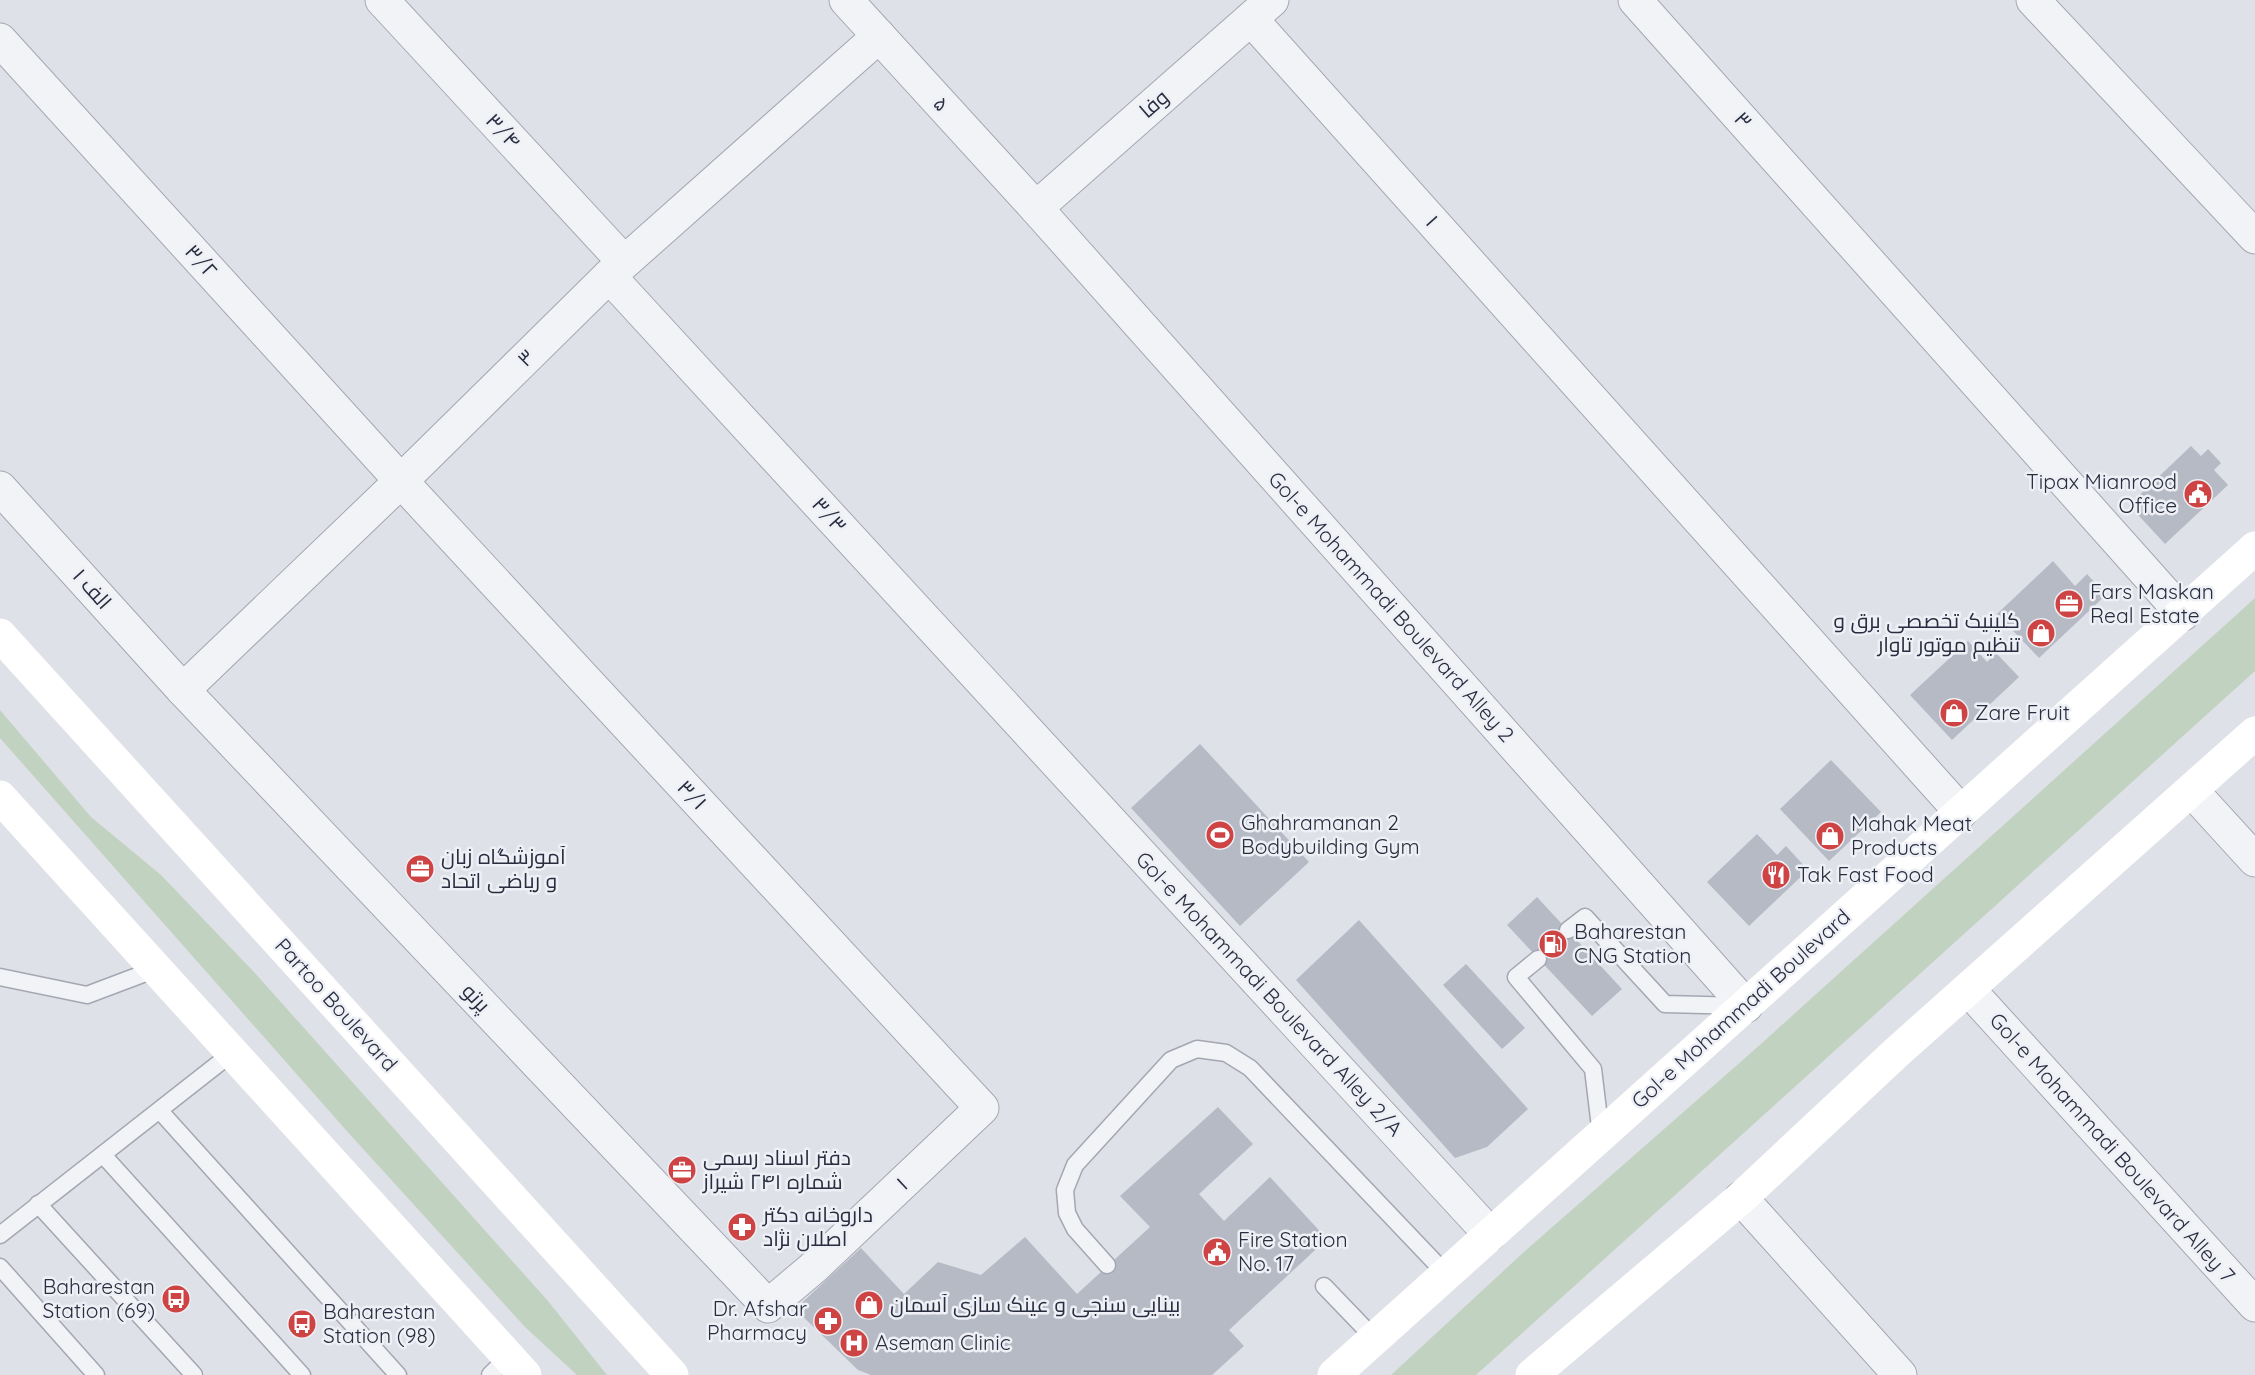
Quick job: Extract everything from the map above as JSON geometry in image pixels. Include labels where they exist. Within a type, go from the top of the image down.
[{"type":"main road","name":"Gol-e Mohammadi Boulevard","points":[[1334,1375],[2255,548]]},
{"type":"main road","name":"Partoo Boulevard","points":[[0,635],[672,1375]]},
{"type":"main road","points":[[1532,1375],[1741,1198],[1897,1052],[2255,733]]},
{"type":"main road","points":[[0,796],[232,1053],[508,1369]]},
{"type":"street","name":"۳/۴","points":[[382,0],[617,269]]},
{"type":"street","name":"۵","points":[[846,0],[1036,208]]},
{"type":"street","name":"۳","points":[[1635,0],[2183,614]]},
{"type":"street","name":"وفا","points":[[1036,208],[1263,6]]},
{"type":"street","name":"۱","points":[[1263,6],[1613,423],[1961,812]]},
{"type":"street","points":[[2042,9],[2255,237]]},
{"type":"street","name":"۳","points":[[183,690],[617,269],[879,36]]},
{"type":"street","name":"۳/۲","points":[[0,40],[401,481]]},
{"type":"street","name":"Gol-e Mohammadi Boulevard Alley 2","points":[[1036,208],[1746,1006]]},
{"type":"street","name":"۳/۳","points":[[617,269],[1048,755]]},
{"type":"street","name":"۳/۱","points":[[401,481],[982,1108]]},
{"type":"street","name":"۱ الف","points":[[0,488],[183,690]]},
{"type":"street","name":"پرتو","points":[[183,690],[768,1306]]},
{"type":"street","name":"Gol-e Mohammadi Boulevard Alley 2/A","points":[[1048,755],[1490,1234]]},
{"type":"street","points":[[2192,791],[2255,860]]},
{"type":"street","name":"Gol-e Mohammadi Boulevard Alley 7","points":[[1969,990],[2255,1305]]},
{"type":"street","name":"۱","points":[[768,1306],[813,1268],[982,1108]]},
{"type":"street","points":[[1741,1198],[1900,1375]]},
{"type":"lane","points":[[1568,930],[1585,917],[1665,1004],[1746,1006]]},
{"type":"lane","points":[[1538,958],[1516,977],[1593,1069],[1601,1135]]},
{"type":"lane","points":[[0,977],[87,995],[156,969]]},
{"type":"lane","points":[[1107,1265],[1075,1229],[1067,1212],[1065,1190],[1075,1166],[1171,1060],[1197,1050],[1226,1053],[1250,1068],[1446,1274]]},
{"type":"lane","points":[[0,1235],[232,1053]]},
{"type":"lane","points":[[160,1111],[398,1375]]},
{"type":"lane","points":[[104,1155],[302,1375]]},
{"type":"lane","points":[[38,1204],[194,1375]]},
{"type":"lane","points":[[0,1268],[96,1375]]},
{"type":"lane","points":[[1324,1286],[1374,1338]]},
{"type":"green space","points":[[2255,598],[2255,671],[1476,1375],[1391,1375],[1525,1251],[1753,1051]]},
{"type":"green space","points":[[0,710],[91,817],[161,875],[254,972],[548,1301],[607,1375],[577,1375],[526,1328],[345,1129],[0,738]]},
{"type":"building","points":[[2191,446],[2201,456],[2208,449],[2221,463],[2214,470],[2228,485],[2165,544],[2129,505]]},
{"type":"building","points":[[2053,561],[2075,586],[2087,574],[2106,595],[2039,658],[1997,614]]},
{"type":"building","points":[[1968,641],[1987,662],[1996,653],[2019,677],[1952,740],[1910,695]]},
{"type":"building","name":"Ghahramanan 2 Bodybuilding Gym","points":[[1200,744],[1309,862],[1240,926],[1131,808]]},
{"type":"building","points":[[1831,760],[1881,812],[1829,861],[1780,809]]},
{"type":"building","points":[[1757,834],[1777,855],[1786,846],[1808,870],[1749,926],[1707,882]]},
{"type":"building","name":"Baharestan CNG Station","points":[[1537,897],[1622,989],[1592,1016],[1507,925]]},
{"type":"building","points":[[1359,920],[1528,1109],[1487,1147],[1455,1158],[1296,980]]},
{"type":"building","points":[[1466,964],[1525,1028],[1502,1049],[1443,985]]},
{"type":"building","points":[[1218,1107],[1253,1144],[1199,1194],[1224,1221],[1270,1177],[1327,1239],[1229,1330],[1244,1346],[1212,1375],[871,1375],[858,1370],[795,1309],[861,1248],[904,1294],[938,1262],[981,1275],[1025,1237],[1077,1294],[1150,1227],[1120,1196]]},
{"type":"place","name":"Tipax Mianrood Office","points":[[2198,494]]},
{"type":"place","name":"Fars Maskan Real Estate","points":[[2069,604]]},
{"type":"place","name":"کلینیک تخصصی برق و تنظیم موتور تاوار","points":[[2041,633]]},
{"type":"place","name":"Zare Fruit","points":[[1954,713]]},
{"type":"place","name":"Ghahramanan 2 Bodybuilding Gym","points":[[1220,835]]},
{"type":"place","name":"Mahak Meat Products","points":[[1830,836]]},
{"type":"place","name":"آموزشگاه زبان و ریاضی اتحاد","points":[[420,869]]},
{"type":"place","name":"Tak Fast Food","points":[[1776,875]]},
{"type":"place","name":"Baharestan CNG Station","points":[[1553,944]]},
{"type":"place","name":"دفتر اسناد رسمی شماره ۲۴۱ شیراز","points":[[682,1170]]},
{"type":"place","name":"داروخانه دکتر اصلان نژاد","points":[[742,1227]]},
{"type":"place","name":"Fire Station No. 17","points":[[1217,1252]]},
{"type":"place","name":"Baharestan Station (69)","points":[[176,1299]]},
{"type":"place","name":"بينایی سنجی و عینک سازی آسمان","points":[[869,1305]]},
{"type":"place","name":"Dr. Afshar Pharmacy","points":[[828,1321]]},
{"type":"place","name":"Baharestan Station (98)","points":[[302,1324]]},
{"type":"place","name":"Aseman Clinic","points":[[854,1343]]}]
